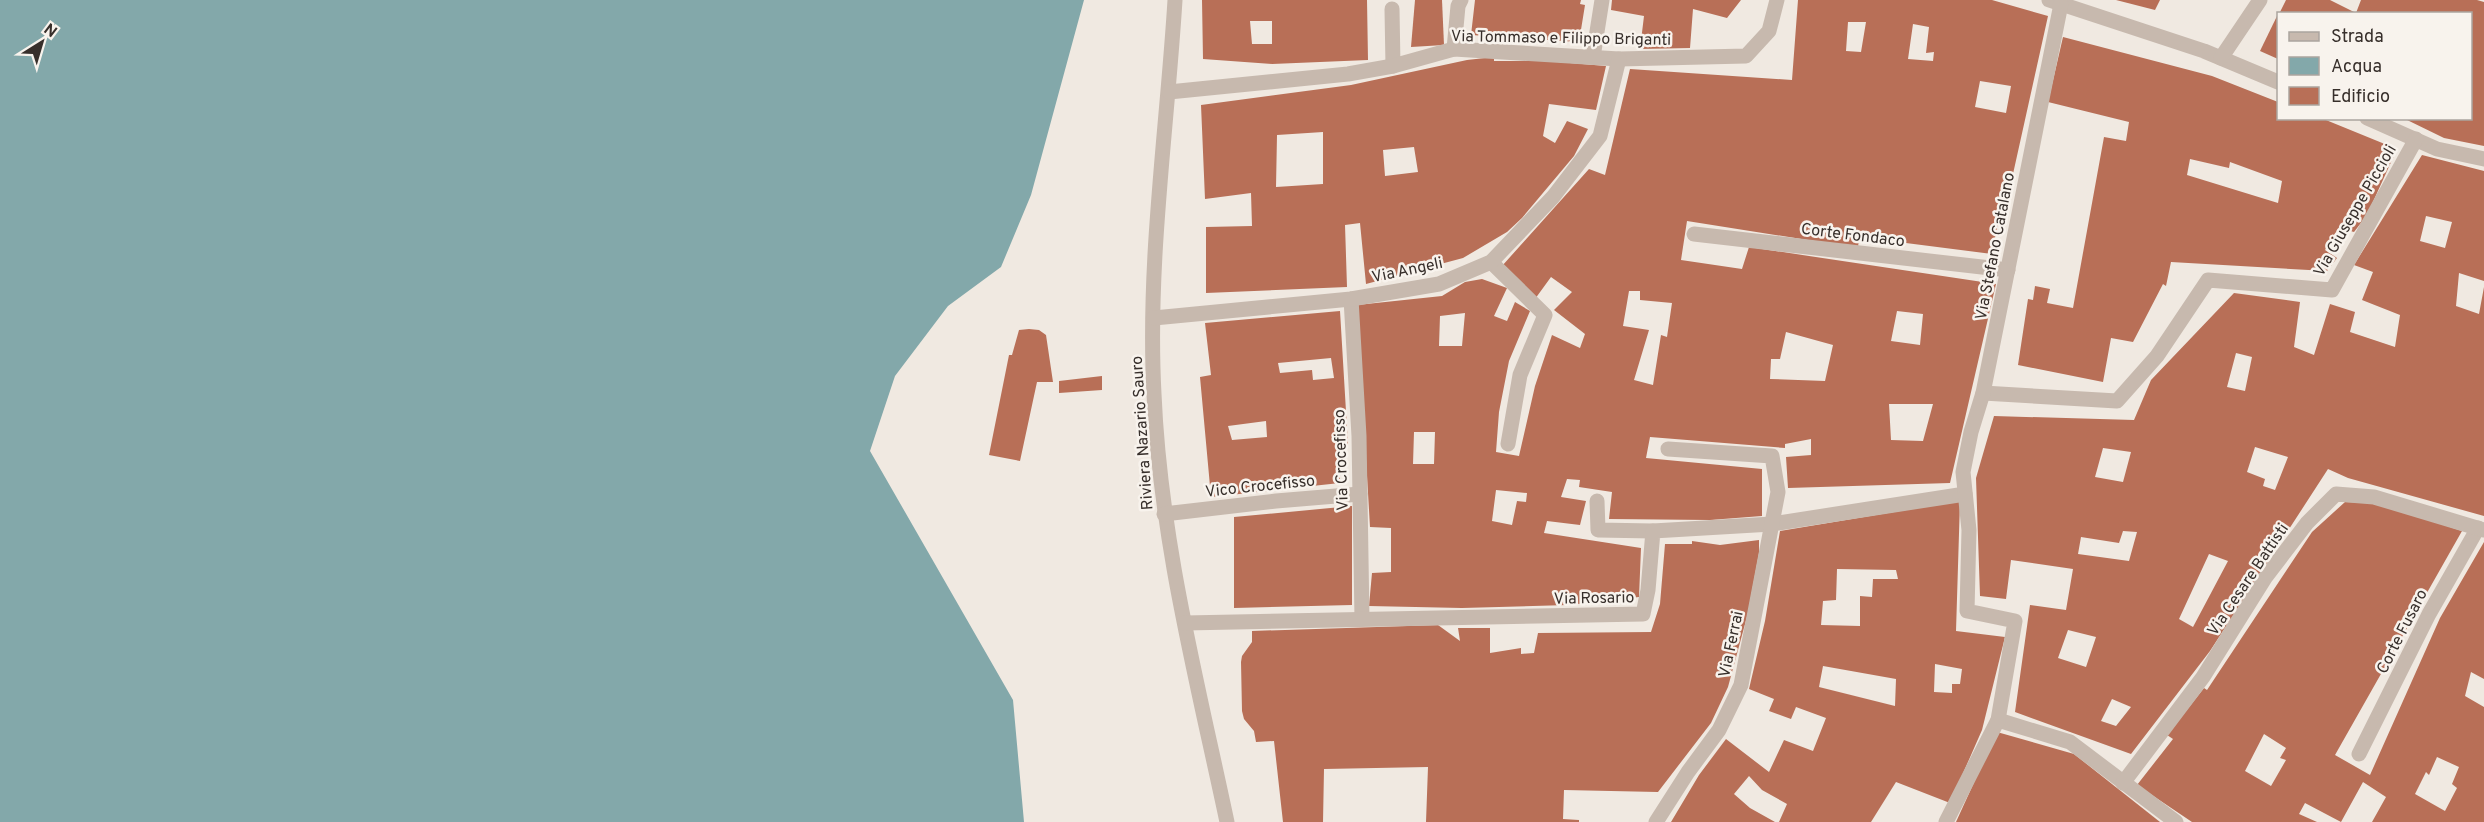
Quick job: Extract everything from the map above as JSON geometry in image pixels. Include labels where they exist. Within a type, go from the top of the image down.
[{"type":"street","name":"Riviera Nazario Sauro","points":[[1175,0],[1157,244],[1154,393],[1164,514],[1227,822]]},
{"type":"street","points":[[1454,49],[1458,6],[1461,0]]},
{"type":"street","points":[[1593,57],[1602,0]]},
{"type":"street","name":"Via Tommaso e Filippo Briganti","points":[[1169,92],[1348,74],[1393,66],[1454,49],[1619,59],[1746,56],[1770,31],[1777,0]]},
{"type":"street","points":[[2055,2],[2221,58],[2277,82]]},
{"type":"street","name":"Via Stefano Catalano","points":[[1998,720],[2016,621],[1968,611],[1969,530],[1963,472],[1971,432],[1983,393],[2008,270],[2055,2]]},
{"type":"street","points":[[2221,58],[2253,2]]},
{"type":"street","points":[[1392,9],[1393,66]]},
{"type":"street","name":"Via Angeli","points":[[1154,318],[1351,299],[1439,284],[1491,262],[1553,197],[1600,136],[1619,59]]},
{"type":"street","points":[[2372,120],[2437,149],[2484,159]]},
{"type":"street","name":"Via Giuseppe Piccioli","points":[[1983,393],[2117,401],[2157,356],[2208,280],[2332,290],[2416,139]]},
{"type":"street","name":"Corte Fondaco","points":[[1694,234],[2008,270]]},
{"type":"street","points":[[1491,262],[1545,315],[1520,375],[1508,444]]},
{"type":"street","name":"Via Crocefisso","points":[[1351,299],[1360,494],[1362,619]]},
{"type":"street","name":"Via Ferrai","points":[[1656,822],[1688,772],[1719,730],[1741,685],[1778,492],[1772,456],[1668,448]]},
{"type":"street","name":"Vico Crocefisso","points":[[1164,514],[1360,494]]},
{"type":"street","points":[[1597,501],[1598,530],[1653,531],[1772,524],[1965,494]]},
{"type":"street","name":"Via Cesare Battisti","points":[[2123,783],[2203,677],[2265,578],[2307,523],[2336,494],[2374,497],[2481,529]]},
{"type":"street","name":"Corte Fusaro","points":[[2359,754],[2429,614],[2481,529]]},
{"type":"street","name":"Via Rosario","points":[[1185,623],[1643,614],[1648,590],[1653,531]]},
{"type":"street","points":[[1946,822],[1998,720],[2070,742],[2176,822]]},
{"type":"water","points":[[0,0],[1084,0],[1031,195],[1001,267],[948,306],[895,376],[870,451],[1013,700],[1024,822],[0,822]]},
{"type":"building","points":[[1202,0],[1367,0],[1368,60],[1272,64],[1203,59]],"holes":[[[1250,21],[1272,21],[1272,44],[1252,44]]]},
{"type":"building","points":[[1415,0],[1442,0],[1444,45],[1411,47]]},
{"type":"building","points":[[1475,0],[1581,0],[1580,4],[1585,5],[1579,42],[1471,35]]},
{"type":"building","points":[[1612,0],[1741,0],[1727,18],[1693,9],[1690,48],[1640,49],[1644,16],[1611,10]]},
{"type":"building","points":[[1798,0],[1992,0],[2048,16],[2003,219],[1999,217],[1992,254],[1859,237],[1858,248],[1687,221],[1681,260],[1742,269],[1749,247],[1996,284],[1950,483],[1788,488],[1786,457],[1811,455],[1811,439],[1785,444],[1785,448],[1650,437],[1646,458],[1762,469],[1762,516],[1710,520],[1609,519],[1612,492],[1579,487],[1580,480],[1567,479],[1561,497],[1586,501],[1580,525],[1547,521],[1544,533],[1641,548],[1639,597],[1568,605],[1462,608],[1369,606],[1372,573],[1391,572],[1391,528],[1370,527],[1357,305],[1442,296],[1465,282],[1482,279],[1507,288],[1494,316],[1507,321],[1515,302],[1530,311],[1509,361],[1499,412],[1496,452],[1519,456],[1535,386],[1552,335],[1580,348],[1585,334],[1554,310],[1572,292],[1551,277],[1535,299],[1502,266],[1589,169],[1605,175],[1630,69],[1792,80]],"holes":[[[1848,22],[1866,22],[1861,52],[1846,51]],[[1913,24],[1929,27],[1926,53],[1934,52],[1933,61],[1908,59]],[[1980,81],[2011,86],[2006,113],[1975,107]],[[1629,291],[1640,291],[1640,300],[1672,303],[1667,337],[1661,335],[1653,385],[1634,380],[1649,330],[1623,326]],[[1897,311],[1923,314],[1920,345],[1891,341]],[[1465,313],[1462,346],[1439,346],[1440,316]],[[1786,332],[1833,345],[1825,381],[1770,379],[1771,359],[1780,359]],[[1889,404],[1933,404],[1923,441],[1891,440]],[[1414,432],[1435,432],[1434,464],[1413,464]],[[1496,490],[1527,493],[1526,502],[1517,501],[1512,525],[1492,521]]]},
{"type":"building","points":[[2116,0],[2160,0],[2155,10]]},
{"type":"building","points":[[2286,0],[2330,0],[2354,12],[2280,12]]},
{"type":"building","points":[[2361,0],[2477,0],[2484,2],[2484,146],[2444,138],[2407,120],[2472,120],[2472,12],[2356,12]]},
{"type":"building","points":[[2277,16],[2277,59],[2260,51]]},
{"type":"building","points":[[2063,37],[2212,76],[2277,102],[2277,120],[2326,120],[2397,149],[2367,215],[2354,232],[2339,228],[2325,250],[2337,258],[2327,271],[2171,262],[2166,286],[2163,284],[2133,342],[2111,338],[2103,382],[2018,365],[2028,299],[2033,300],[2035,286],[2050,289],[2047,303],[2073,308],[2104,137],[2126,141],[2129,122],[2048,102]],"holes":[[[2190,159],[2229,168],[2230,162],[2282,181],[2278,203],[2187,175]]]},
{"type":"building","points":[[1494,57],[1494,61],[1546,61],[1606,66],[1596,110],[1549,104],[1543,136],[1555,143],[1567,121],[1588,129],[1574,156],[1522,218],[1507,232],[1463,258],[1366,284],[1360,223],[1345,225],[1347,287],[1206,293],[1206,227],[1252,226],[1251,193],[1205,199],[1201,105],[1351,85],[1467,60]],"holes":[[[1323,132],[1323,184],[1276,187],[1277,135]],[[1414,147],[1418,172],[1385,176],[1383,150]]]},
{"type":"building","points":[[2422,155],[2484,171],[2484,281],[2459,273],[2456,306],[2479,314],[2484,287],[2484,516],[2348,478],[2328,469],[2210,651],[2131,754],[2015,712],[2030,605],[2066,610],[2073,569],[2011,560],[2006,599],[1980,596],[1976,478],[1994,416],[2134,420],[2151,380],[2234,293],[2300,302],[2294,347],[2314,355],[2330,304],[2355,312],[2350,332],[2395,347],[2400,315],[2362,300],[2373,272],[2354,265]],"holes":[[[2426,216],[2452,222],[2445,248],[2420,241]],[[2236,353],[2252,357],[2245,391],[2227,387]],[[2255,447],[2288,457],[2275,490],[2263,486],[2265,479],[2247,472]],[[2103,448],[2131,452],[2123,482],[2095,477]],[[2123,531],[2137,532],[2129,561],[2078,554],[2081,537],[2119,543]],[[2209,554],[2228,561],[2193,627],[2179,619]],[[2068,630],[2096,637],[2086,667],[2058,658]],[[2112,699],[2131,707],[2116,726],[2101,721]]]},
{"type":"building","points":[[1340,311],[1348,445],[1340,446],[1340,483],[1211,497],[1200,377],[1211,375],[1205,323]],"holes":[[[1331,358],[1334,378],[1313,380],[1312,370],[1280,373],[1278,363]],[[1266,421],[1267,437],[1232,440],[1228,426]]]},
{"type":"building","points":[[1019,330],[1039,330],[1046,335],[1053,382],[1037,382],[1020,461],[989,455],[1009,355],[1012,355]]},
{"type":"building","points":[[1102,376],[1102,390],[1059,393],[1059,381]]},
{"type":"building","points":[[1960,501],[1956,631],[2005,637],[1982,730],[1950,803],[1896,782],[1871,822],[1779,822],[1787,804],[1762,790],[1749,776],[1734,794],[1750,808],[1775,822],[1671,822],[1699,775],[1726,739],[1769,772],[1784,740],[1813,751],[1826,718],[1796,707],[1791,719],[1769,711],[1774,699],[1749,689],[1765,621],[1780,531]],"holes":[[[1837,569],[1896,570],[1898,579],[1873,579],[1872,597],[1860,596],[1860,626],[1821,625],[1823,601],[1836,600]],[[1935,664],[1962,669],[1960,684],[1952,684],[1952,693],[1934,692]],[[1823,666],[1896,679],[1895,706],[1819,687]]]},
{"type":"building","points":[[2345,502],[2378,503],[2462,531],[2335,755],[2370,775],[2440,618],[2484,542],[2484,679],[2471,672],[2465,696],[2484,707],[2484,822],[2372,822],[2386,797],[2363,782],[2341,822],[2305,803],[2299,814],[2317,822],[2192,822],[2137,785],[2173,739],[2167,735],[2204,688],[2207,690],[2312,532]],"holes":[[[2264,734],[2286,748],[2280,758],[2286,760],[2271,786],[2245,771]],[[2437,757],[2459,767],[2452,784],[2457,788],[2445,811],[2415,794],[2426,772],[2429,775]]]},
{"type":"building","points":[[1352,506],[1352,605],[1234,608],[1234,517]]},
{"type":"building","points":[[1759,540],[1759,553],[1748,613],[1728,687],[1711,723],[1658,792],[1564,790],[1563,819],[1579,820],[1579,822],[1426,822],[1428,767],[1324,769],[1323,822],[1283,822],[1274,741],[1256,742],[1254,731],[1244,719],[1242,711],[1241,662],[1242,656],[1252,642],[1252,631],[1438,625],[1460,641],[1458,628],[1490,628],[1490,653],[1521,648],[1521,654],[1534,653],[1538,633],[1651,632],[1660,604],[1665,544],[1692,544],[1692,541],[1720,545]]},
{"type":"building","points":[[1997,732],[2074,754],[2160,822],[1956,822]]}]
